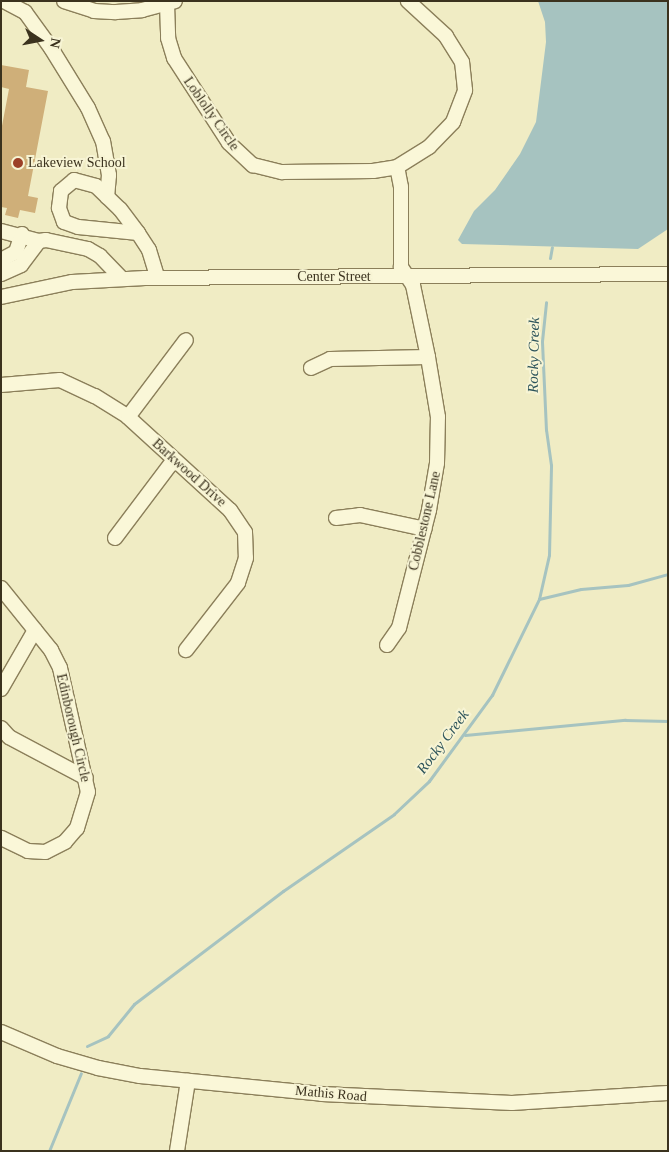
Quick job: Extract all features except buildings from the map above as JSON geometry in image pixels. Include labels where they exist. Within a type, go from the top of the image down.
[{"type":"street","points":[[4,1],[24,12],[51,48],[88,108],[103,141],[109,175],[107,197]]},
{"type":"street","name":"Loblolly Circle","points":[[64,1],[104,12],[171,3],[168,38],[174,58],[229,143],[245,160],[262,168],[282,172],[374,171],[397,167],[443,134],[457,115],[465,90],[464,72],[453,46],[408,1]]},
{"type":"street","points":[[397,167],[401,187],[401,267],[406,277]]},
{"type":"street","points":[[138,234],[78,228],[64,222],[59,208],[60,191],[74,180],[96,186],[107,197],[138,234],[150,250],[156,277]]},
{"type":"street","points":[[1,231],[22,234],[39,241],[55,241],[88,248],[100,256],[121,278]]},
{"type":"street","points":[[1,260],[16,252],[22,234]]},
{"type":"street","points":[[1,274],[21,265],[39,241]]},
{"type":"street","name":"Center Street","points":[[1,297],[72,282],[121,278],[668,274]]},
{"type":"street","name":"Cobblestone Lane","points":[[387,645],[399,628],[425,529],[437,464],[438,417],[413,285],[406,277]]},
{"type":"street","points":[[128,417],[186,340]]},
{"type":"street","points":[[311,368],[330,359],[428,357]]},
{"type":"street","name":"Barkwood Drive","points":[[1,385],[60,380],[95,396],[128,417],[174,462],[230,510],[245,532],[246,558],[238,583],[186,650]]},
{"type":"street","points":[[115,538],[174,462]]},
{"type":"street","points":[[336,518],[360,515],[425,529]]},
{"type":"street","name":"Edinborough Circle","points":[[1,588],[35,630],[60,668],[88,792],[84,811],[77,828],[65,842],[46,852],[28,852],[1,838]]},
{"type":"street","points":[[1,689],[35,630]]},
{"type":"street","points":[[1,728],[9,737],[86,778]]},
{"type":"street","name":"Mathis Road","points":[[1,1032],[57,1056],[98,1068],[188,1081],[440,1102],[512,1103],[668,1093]]},
{"type":"street","points":[[177,1151],[188,1081]]},
{"type":"water","points":[[538,1],[668,1],[668,229],[638,249],[462,244],[458,240],[474,211],[495,190],[520,154],[536,122],[546,42],[545,22]]},
{"type":"waterway","name":"Rocky Creek","points":[[550,258],[552,247]]},
{"type":"waterway","name":"Rocky Creek","points":[[87,1046],[108,1036],[134,1004],[283,891],[394,814],[429,781],[492,695],[539,599],[549,555],[551,465],[546,430],[542,341],[546,302]]},
{"type":"waterway","points":[[539,599],[581,589],[628,585],[668,574]]},
{"type":"waterway","points":[[465,735],[625,720],[668,721]]},
{"type":"waterway","name":"Rocky Creek","points":[[49,1151],[81,1073]]},
{"type":"place","name":"Lakeview School","points":[[18,163]]}]
